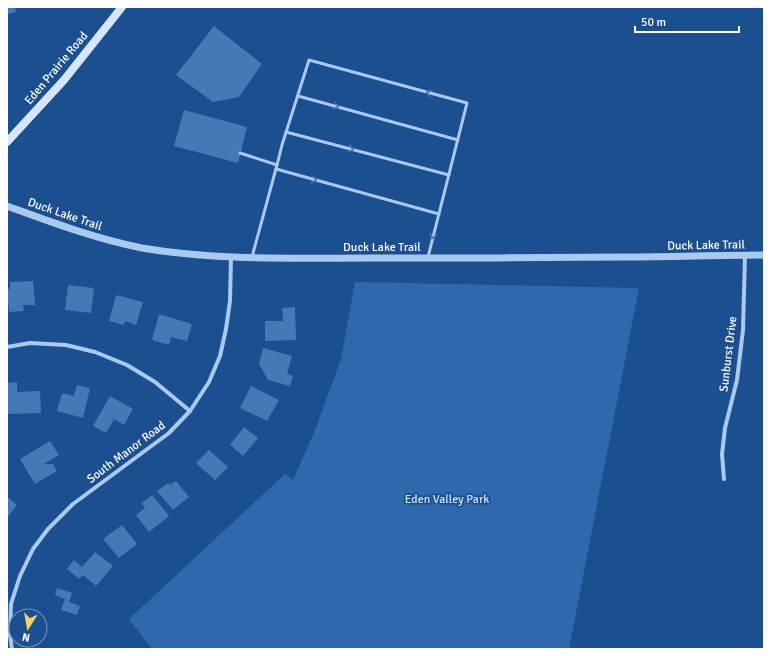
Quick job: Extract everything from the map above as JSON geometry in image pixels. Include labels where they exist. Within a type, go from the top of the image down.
[{"type":"main road","name":"Eden Prairie Road","points":[[7,142],[64,80],[122,7]]},
{"type":"street","name":"Duck Lake Trail","points":[[7,206],[82,233],[140,247],[182,254],[231,257],[428,258],[764,255]]},
{"type":"street","name":"Sunburst Drive","points":[[724,479],[722,454],[725,428],[737,380],[743,330],[745,255]]},
{"type":"street","name":"South Manor Road","points":[[12,649],[10,635],[11,604],[20,576],[33,549],[48,529],[73,504],[169,433],[190,411],[209,382],[220,356],[226,329],[230,301],[231,257]]},
{"type":"street","points":[[7,347],[30,344],[66,345],[95,352],[127,365],[155,382],[190,411]]},
{"type":"lane","points":[[252,257],[286,132],[309,60],[467,103],[428,258]]},
{"type":"lane","points":[[298,96],[458,140]]},
{"type":"lane","points":[[286,132],[449,175]]},
{"type":"lane","points":[[240,153],[277,165]]},
{"type":"lane","points":[[276,169],[439,214]]},
{"type":"green space","name":"Eden Valley Park","points":[[355,282],[639,288],[569,649],[152,649],[129,619],[285,474],[293,480],[315,430],[341,359]]},
{"type":"building","points":[[7,7],[15,7],[16,12],[7,14]]},
{"type":"building","points":[[214,26],[262,64],[239,97],[213,102],[176,75]]},
{"type":"building","points":[[184,110],[247,127],[238,163],[174,146]]},
{"type":"building","points":[[33,281],[35,305],[23,305],[24,311],[9,312],[7,289],[10,289],[10,282]]},
{"type":"building","points":[[68,285],[94,288],[91,313],[65,310]]},
{"type":"building","points":[[116,295],[143,302],[136,325],[125,321],[124,325],[109,321]]},
{"type":"building","points":[[295,307],[296,340],[265,341],[265,321],[283,321],[282,308]]},
{"type":"building","points":[[159,314],[192,324],[187,341],[171,337],[169,345],[152,340]]},
{"type":"building","points":[[263,348],[292,356],[287,374],[293,376],[290,386],[268,380],[259,364]]},
{"type":"building","points":[[17,382],[17,392],[40,391],[41,413],[7,414],[7,383]]},
{"type":"building","points":[[77,385],[90,388],[83,418],[57,411],[62,393],[74,396]]},
{"type":"building","points":[[251,386],[279,400],[267,421],[240,408]]},
{"type":"building","points":[[110,396],[133,409],[124,425],[114,419],[106,433],[93,426]]},
{"type":"building","points":[[244,427],[258,438],[243,456],[230,445]]},
{"type":"building","points":[[50,441],[59,455],[44,464],[53,464],[57,471],[35,484],[20,459]]},
{"type":"building","points":[[209,450],[228,467],[215,480],[196,463]]},
{"type":"building","points":[[176,481],[189,497],[173,510],[157,491],[168,483],[170,485]]},
{"type":"building","points":[[152,495],[169,516],[149,532],[136,515],[145,508],[142,503]]},
{"type":"building","points":[[7,497],[17,505],[7,518]]},
{"type":"building","points":[[122,525],[137,544],[119,558],[103,539]]},
{"type":"building","points":[[95,552],[113,566],[96,586],[83,575],[79,579],[67,569],[74,560],[82,567]]},
{"type":"building","points":[[57,588],[72,593],[69,602],[80,606],[77,615],[61,610],[65,599],[55,595]]}]
